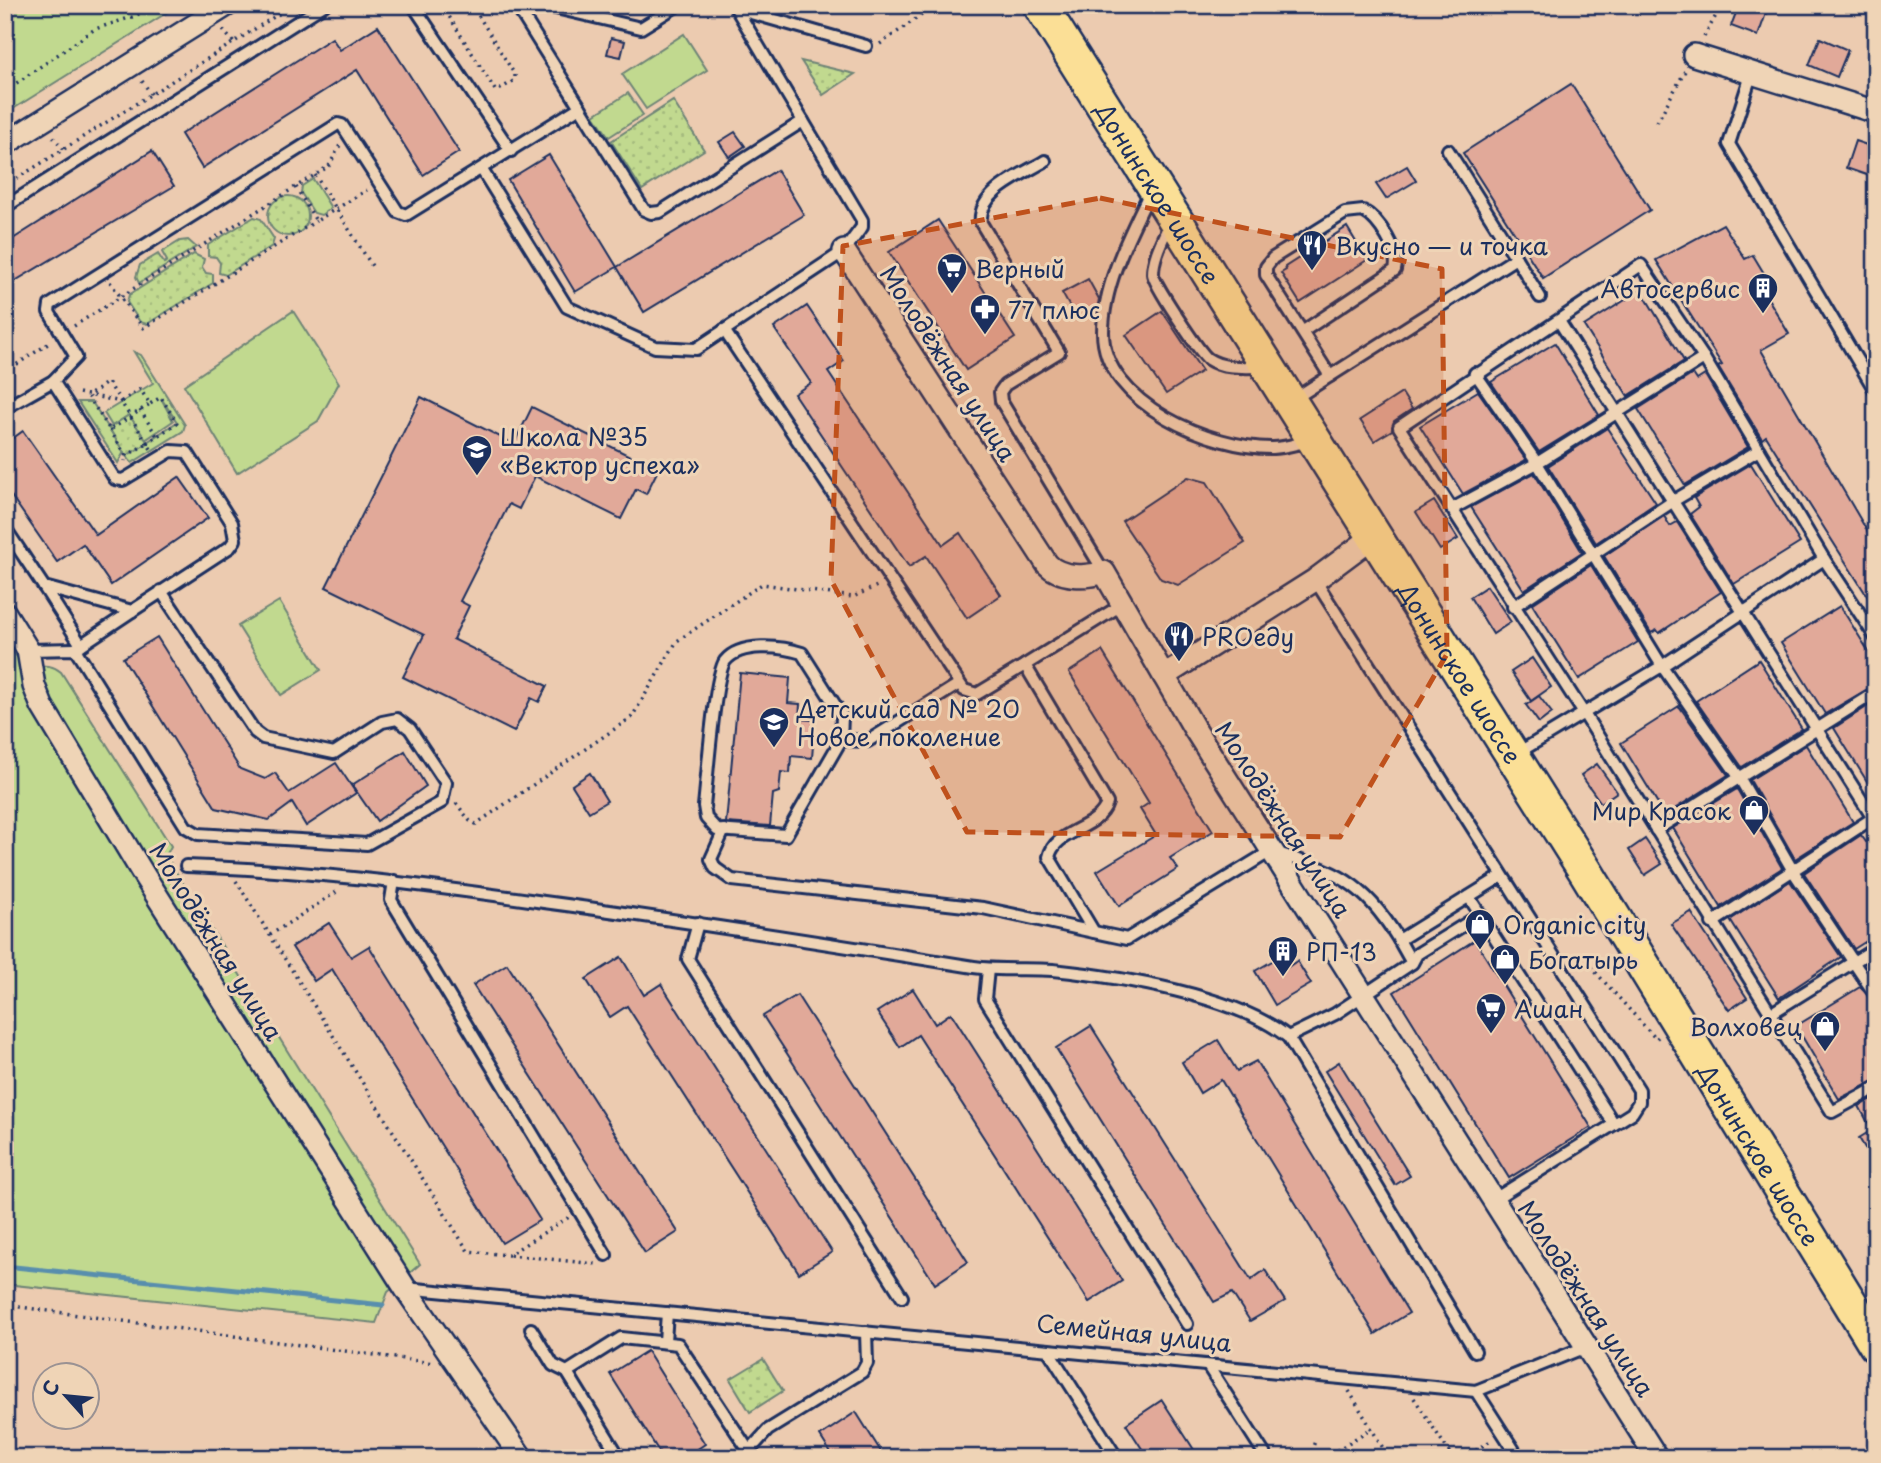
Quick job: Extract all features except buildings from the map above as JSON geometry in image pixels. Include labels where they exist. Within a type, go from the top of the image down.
[{"type":"main road","name":"Донинское шоссе","points":[[1040,5],[1315,439],[1876,1345]]},
{"type":"street","points":[[5,144],[218,10]]},
{"type":"street","points":[[1694,55],[1876,112]]},
{"type":"street","name":"Молодёжная улица","points":[[844,251],[1048,564],[1059,573],[1093,576],[1104,572],[1164,676],[1271,850],[1366,995],[1657,1458]]},
{"type":"street","points":[[1164,676],[1315,580],[1374,536]]},
{"type":"street","name":"Молодёжная улица","points":[[5,613],[28,650],[34,686],[42,706],[145,877],[405,1288]]},
{"type":"street","points":[[405,1288],[523,1458]]},
{"type":"lane","points":[[5,207],[324,5]]},
{"type":"lane","points":[[413,5],[511,151]]},
{"type":"lane","points":[[516,5],[644,209],[651,213],[660,212],[803,121]]},
{"type":"lane","points":[[543,5],[641,28],[678,5]]},
{"type":"lane","points":[[482,170],[567,307],[655,347],[696,349],[844,251],[859,233],[862,219],[736,7]]},
{"type":"lane","points":[[736,7],[866,46]]},
{"type":"lane","points":[[1751,75],[1729,144],[1876,392]]},
{"type":"lane","points":[[5,408],[53,381],[76,357],[49,312],[53,303],[338,124],[346,131],[398,212],[407,215],[580,107]]},
{"type":"lane","points":[[1448,150],[1540,297]]},
{"type":"lane","points":[[1045,160],[986,198],[980,211],[981,223],[1059,352],[1005,385],[1000,392],[1001,401],[1104,572]]},
{"type":"lane","points":[[1153,186],[1114,273],[1104,317],[1106,354],[1117,373],[1134,394],[1161,415],[1207,438],[1275,449],[1315,439]]},
{"type":"lane","points":[[1302,332],[1395,270],[1395,253],[1373,218],[1363,211],[1345,213],[1267,264],[1266,275],[1302,332],[1330,376]]},
{"type":"lane","points":[[1172,217],[1154,264],[1153,277],[1160,291],[1207,359],[1236,367],[1270,368]]},
{"type":"lane","points":[[1291,401],[1516,258]]},
{"type":"lane","points":[[1876,638],[1825,559],[1704,358],[1642,265],[1475,373],[1399,427],[1583,712],[1832,1112],[1876,1088]]},
{"type":"lane","points":[[1559,321],[1875,819],[1713,923]]},
{"type":"lane","points":[[724,330],[967,693],[977,694],[1123,604]]},
{"type":"lane","points":[[1452,509],[1536,463],[1704,358]]},
{"type":"lane","points":[[1475,373],[1536,463],[1662,666],[1739,777],[1793,871],[1876,996]]},
{"type":"lane","points":[[28,650],[78,647],[230,547],[236,532],[190,456],[182,450],[171,451],[123,480],[115,479],[53,381]]},
{"type":"lane","points":[[1513,607],[1593,557],[1675,500],[1759,450]]},
{"type":"lane","points":[[5,528],[44,587],[186,827],[198,834],[367,844],[442,802],[447,790],[446,783],[410,729],[397,719],[382,722],[334,753],[263,738],[255,732],[162,591]]},
{"type":"lane","points":[[1512,756],[1662,666],[1825,559]]},
{"type":"lane","points":[[1315,580],[1639,1090],[1636,1108],[1493,1200]]},
{"type":"lane","points":[[44,587],[132,611]]},
{"type":"lane","points":[[748,648],[802,653],[842,716],[841,740],[789,833],[779,837],[724,830],[710,824],[704,806],[721,670],[731,656],[748,648]]},
{"type":"lane","points":[[1025,665],[1105,795],[1105,811],[1056,843],[1049,857],[1094,932]]},
{"type":"lane","points":[[841,740],[868,741],[960,684]]},
{"type":"lane","points":[[1656,830],[1876,692]]},
{"type":"lane","points":[[724,830],[712,859],[715,868],[732,880],[983,908],[1127,939],[1271,850],[1338,874],[1378,906],[1412,963]]},
{"type":"lane","points":[[186,866],[394,881],[698,923],[988,969],[1051,970],[1180,989],[1274,1026],[1289,1037],[1475,1352]]},
{"type":"lane","points":[[1399,940],[1502,876]]},
{"type":"lane","points":[[394,881],[391,900],[607,1255]]},
{"type":"lane","points":[[1469,897],[1614,1124]]},
{"type":"lane","points":[[1289,1037],[1366,995],[1412,963],[1417,954],[1480,915]]},
{"type":"lane","points":[[698,923],[688,959],[902,1297]]},
{"type":"lane","points":[[1770,1014],[1876,948]]},
{"type":"lane","points":[[988,969],[985,999],[1187,1324]]},
{"type":"lane","name":"Семейная улица","points":[[405,1288],[1476,1391],[1588,1346]]},
{"type":"lane","points":[[665,1340],[667,1313]]},
{"type":"lane","points":[[531,1329],[553,1364],[567,1372],[620,1458]]},
{"type":"lane","points":[[738,1458],[751,1455],[768,1430],[862,1372],[867,1363],[866,1332]]},
{"type":"lane","points":[[567,1372],[621,1338],[665,1340],[680,1347],[751,1455]]},
{"type":"lane","points":[[1048,1350],[1117,1458]]},
{"type":"lane","points":[[1208,1366],[1267,1458]]},
{"type":"lane","points":[[1476,1391],[1519,1458]]},
{"type":"path","points":[[5,91],[95,29],[135,16],[155,5]]},
{"type":"path","points":[[5,186],[293,5]]},
{"type":"path","points":[[442,5],[495,90],[499,90],[515,80],[515,75],[471,5]]},
{"type":"path","points":[[866,46],[880,45],[936,5]]},
{"type":"path","points":[[218,10],[243,57]]},
{"type":"path","points":[[130,66],[152,94],[160,110]]},
{"type":"path","points":[[39,123],[75,163]]},
{"type":"path","points":[[5,372],[329,166],[346,131]]},
{"type":"path","points":[[315,175],[372,266]]},
{"type":"path","points":[[122,297],[143,328],[379,183]]},
{"type":"path","points":[[296,187],[316,221]]},
{"type":"path","points":[[53,381],[88,396],[121,402],[141,389],[150,404]]},
{"type":"path","points":[[88,396],[108,382],[152,451]]},
{"type":"path","points":[[88,396],[126,456],[124,465]]},
{"type":"path","points":[[110,430],[161,397],[177,423],[126,456]]},
{"type":"path","points":[[140,410],[157,436]]},
{"type":"path","points":[[447,790],[470,821],[476,824],[632,717],[677,641],[762,584],[853,597],[890,579]]},
{"type":"path","points":[[233,868],[234,877],[468,1251],[603,1265],[607,1255]]},
{"type":"path","points":[[270,935],[349,884]]},
{"type":"path","points":[[508,1255],[579,1210]]},
{"type":"path","points":[[5,1306],[389,1355],[460,1368]]},
{"type":"path","points":[[1348,1379],[1349,1396],[1389,1458]]},
{"type":"path","points":[[1405,1384],[1452,1458]]},
{"type":"path","points":[[1325,1458],[1370,1429]]},
{"type":"path","points":[[1464,1458],[1503,1433]]},
{"type":"path","points":[[1309,1458],[1315,1441]]},
{"type":"highlighted area","points":[[1100,198],[1442,269],[1447,654],[1340,837],[967,832],[831,580],[843,246]]},
{"type":"green space","points":[[5,5],[179,5],[5,114]]},
{"type":"green space","points":[[684,34],[707,70],[646,109],[622,74]]},
{"type":"green space","points":[[801,61],[855,74],[823,95]]},
{"type":"green space","points":[[628,93],[643,115],[609,137],[594,115]]},
{"type":"green space","points":[[673,101],[704,150],[642,190],[611,141]]},
{"type":"green space","points":[[313,179],[331,208],[321,215],[314,213],[301,193],[302,186]]},
{"type":"green space","points":[[288,196],[302,202],[308,216],[302,230],[288,236],[274,230],[268,216],[274,202]]},
{"type":"green space","points":[[254,217],[261,219],[274,239],[272,246],[226,275],[219,273],[220,263],[216,257],[208,256],[208,245]]},
{"type":"green space","points":[[188,240],[196,247],[139,283],[136,277],[140,265],[158,254],[164,263],[167,261],[162,252],[180,241]]},
{"type":"green space","points":[[194,254],[204,259],[202,267],[206,273],[213,274],[213,283],[147,324],[140,322],[127,302],[129,295]]},
{"type":"green space","points":[[293,311],[339,383],[318,421],[237,473],[184,385]]},
{"type":"green space","points":[[134,352],[141,355],[185,425],[183,431],[132,463],[126,456],[177,422],[161,398],[173,421],[145,440],[129,415],[112,426],[104,413],[153,383]]},
{"type":"green space","points":[[78,402],[92,402],[124,452],[118,463]]},
{"type":"green space","points":[[129,415],[148,443],[126,456],[109,428]]},
{"type":"green space","points":[[279,601],[321,670],[281,695],[238,626]]},
{"type":"green space","points":[[5,641],[22,662],[53,667],[61,672],[171,846],[166,856],[420,1264],[388,1292],[376,1323],[5,1284]]},
{"type":"green space","points":[[763,1359],[783,1391],[750,1412],[730,1379]]},
{"type":"waterway","points":[[5,1266],[383,1305]]},
{"type":"place","name":"Вкусно — и точка","points":[[1312,272]]},
{"type":"place","name":"Верный","points":[[952,295]]},
{"type":"place","name":"Автосервис","points":[[1763,315]]},
{"type":"place","name":"77 плюс","points":[[985,336]]},
{"type":"place","name":"Школа №35 «Вектор успеха»","points":[[477,477]]},
{"type":"place","name":"PROеду","points":[[1179,663]]},
{"type":"place","name":"Детский сад № 20 Новое поколение","points":[[774,749]]},
{"type":"place","name":"Мир Красок","points":[[1754,837]]},
{"type":"place","name":"Organic city","points":[[1480,951]]},
{"type":"place","name":"РП-13","points":[[1283,978]]},
{"type":"place","name":"Богатырь","points":[[1505,986]]},
{"type":"place","name":"Ашан","points":[[1491,1035]]},
{"type":"place","name":"Волховец","points":[[1825,1053]]}]
